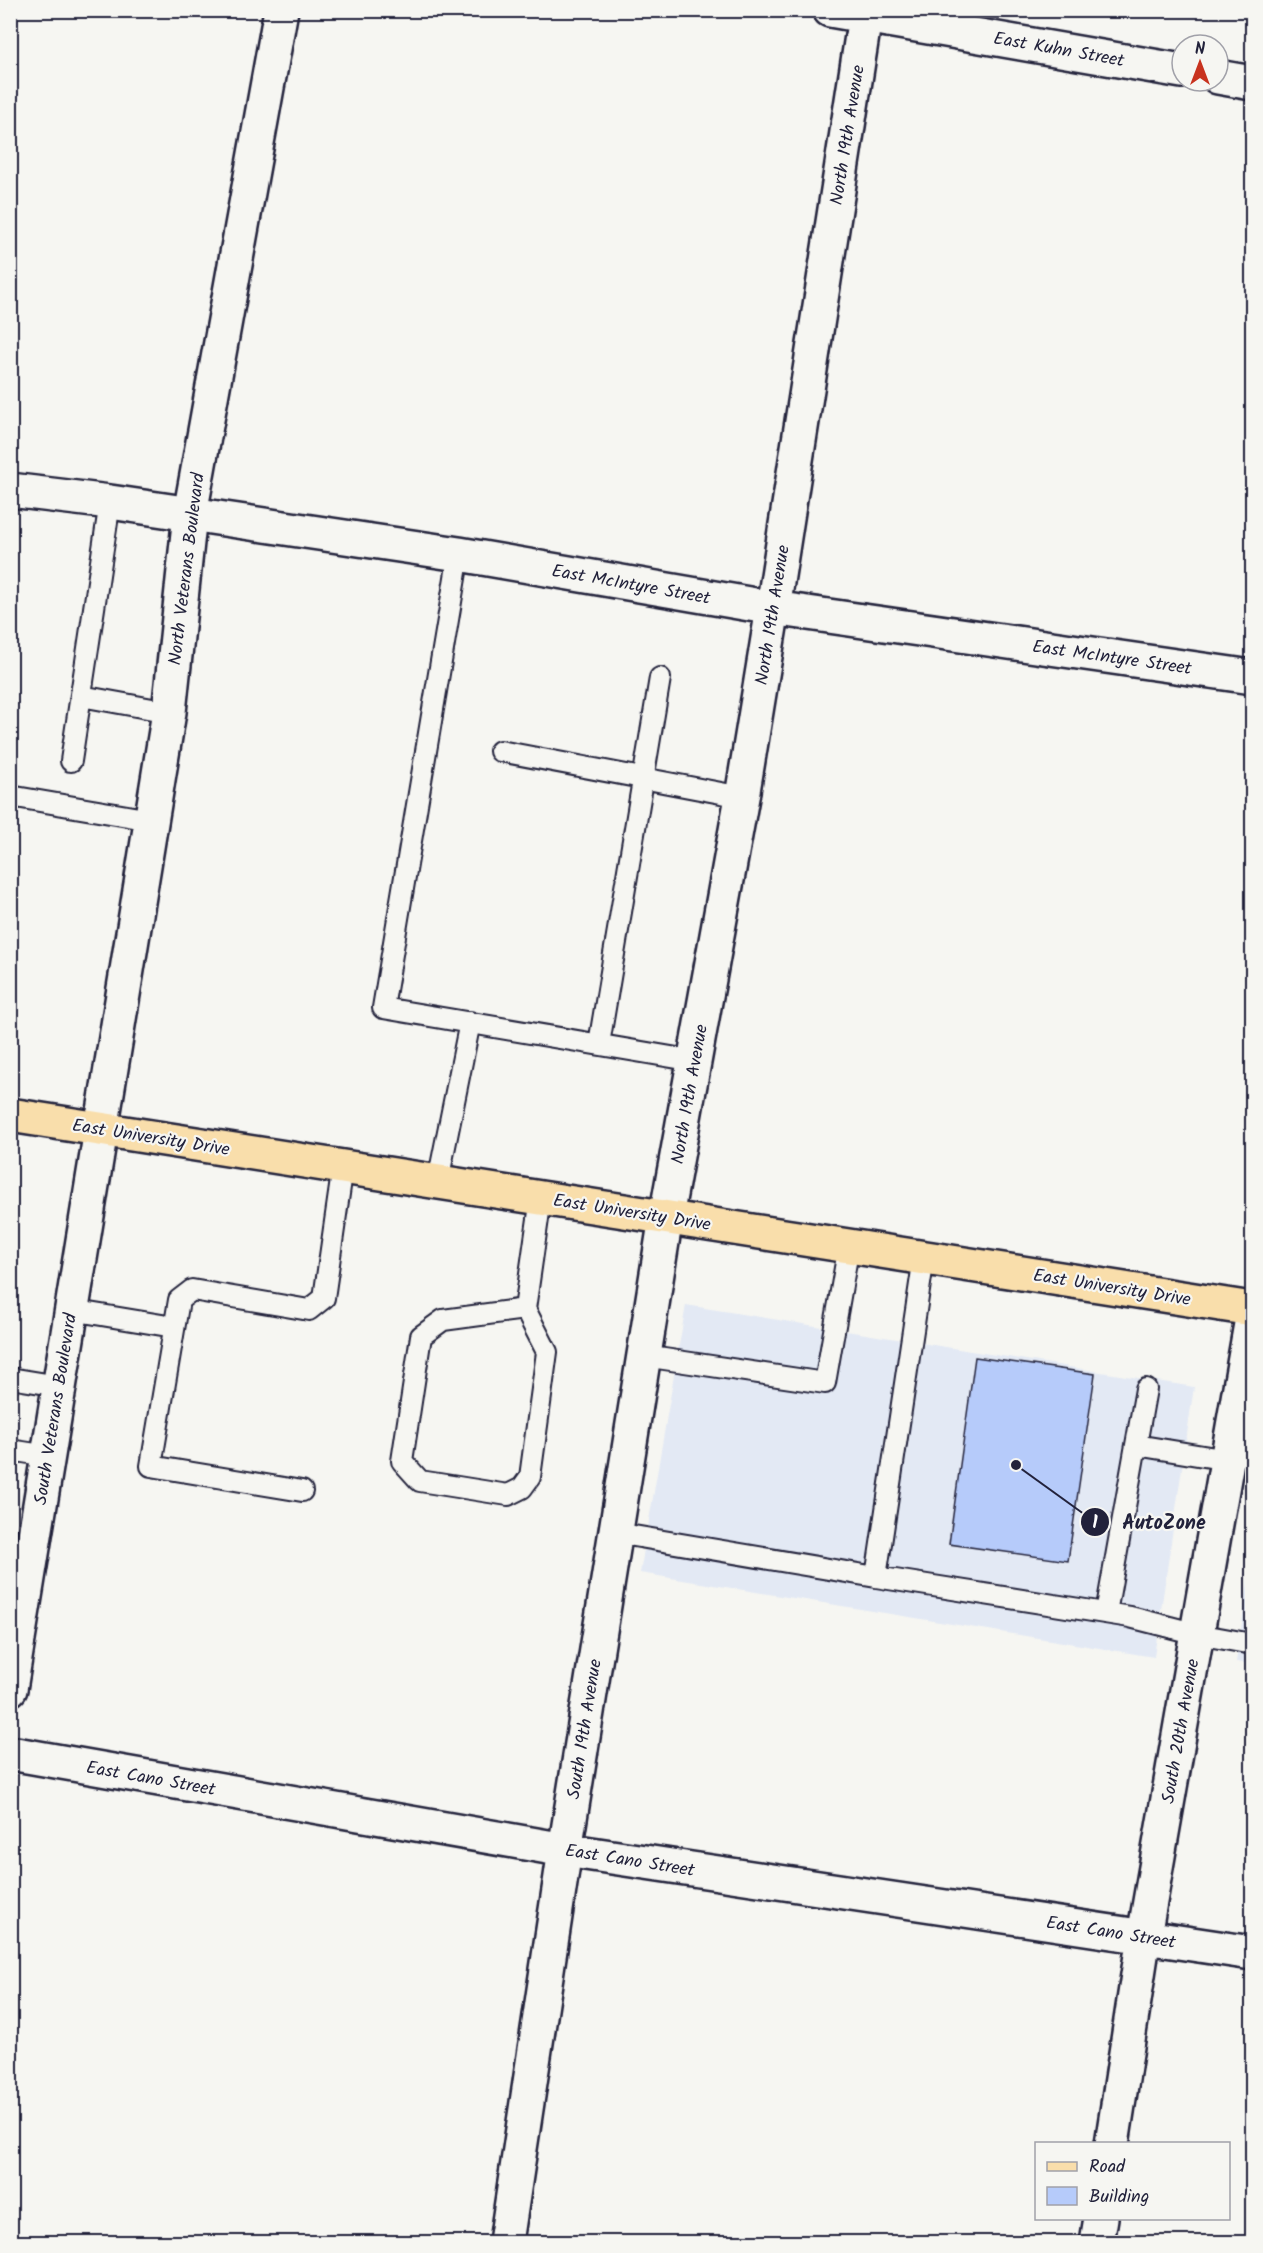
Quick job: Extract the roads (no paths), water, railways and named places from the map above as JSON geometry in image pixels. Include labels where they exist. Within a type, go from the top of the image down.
[{"type":"main road","name":"East University Drive","points":[[10,1115],[1252,1309]]},
{"type":"street","name":"North Veterans Boulevard","points":[[100,1129],[169,712],[190,514],[281,10]]},
{"type":"street","name":"East Kuhn Street","points":[[830,10],[866,13],[1170,69]]},
{"type":"street","name":"North 19th Avenue","points":[[666,1217],[742,797],[866,13]]},
{"type":"street","points":[[1230,79],[1252,83]]},
{"type":"street","name":"East McIntyre Street","points":[[10,490],[110,502],[459,554],[773,608],[1252,677]]},
{"type":"street","name":"South Veterans Boulevard","points":[[10,1689],[100,1129]]},
{"type":"street","name":"South 19th Avenue","points":[[506,2242],[565,1850],[666,1217]]},
{"type":"street","name":"South 20th Avenue","points":[[1112,2142],[1144,1936],[1252,1318]]},
{"type":"street","name":"East Cano Street","points":[[10,1753],[565,1850],[1252,1953]]},
{"type":"street","points":[[1097,2242],[1101,2220]]},
{"type":"lane","points":[[71,761],[110,502]]},
{"type":"lane","points":[[459,554],[383,1008],[695,1061]]},
{"type":"lane","points":[[599,1044],[660,678]]},
{"type":"lane","points":[[81,696],[169,712]]},
{"type":"lane","points":[[500,751],[742,797]]},
{"type":"lane","points":[[10,796],[152,820]]},
{"type":"lane","points":[[438,1181],[470,1022]]},
{"type":"lane","points":[[302,1491],[151,1466],[178,1300],[192,1290],[309,1310],[324,1298],[343,1166]]},
{"type":"lane","points":[[525,1309],[443,1320],[421,1336],[402,1461],[420,1481],[508,1495],[522,1488],[530,1477],[547,1352],[525,1309],[541,1198]]},
{"type":"lane","points":[[644,1356],[825,1383],[849,1245]]},
{"type":"lane","points":[[876,1577],[924,1257]]},
{"type":"lane","points":[[71,1310],[174,1327]]},
{"type":"lane","points":[[10,1378],[59,1386]]},
{"type":"lane","points":[[1106,1613],[1146,1389]]},
{"type":"lane","points":[[1136,1445],[1228,1460]]},
{"type":"lane","points":[[10,1450],[48,1456]]},
{"type":"lane","points":[[616,1533],[1106,1613],[1252,1644]]},
{"type":"place","name":"AutoZone","points":[[1016,1465]]}]
